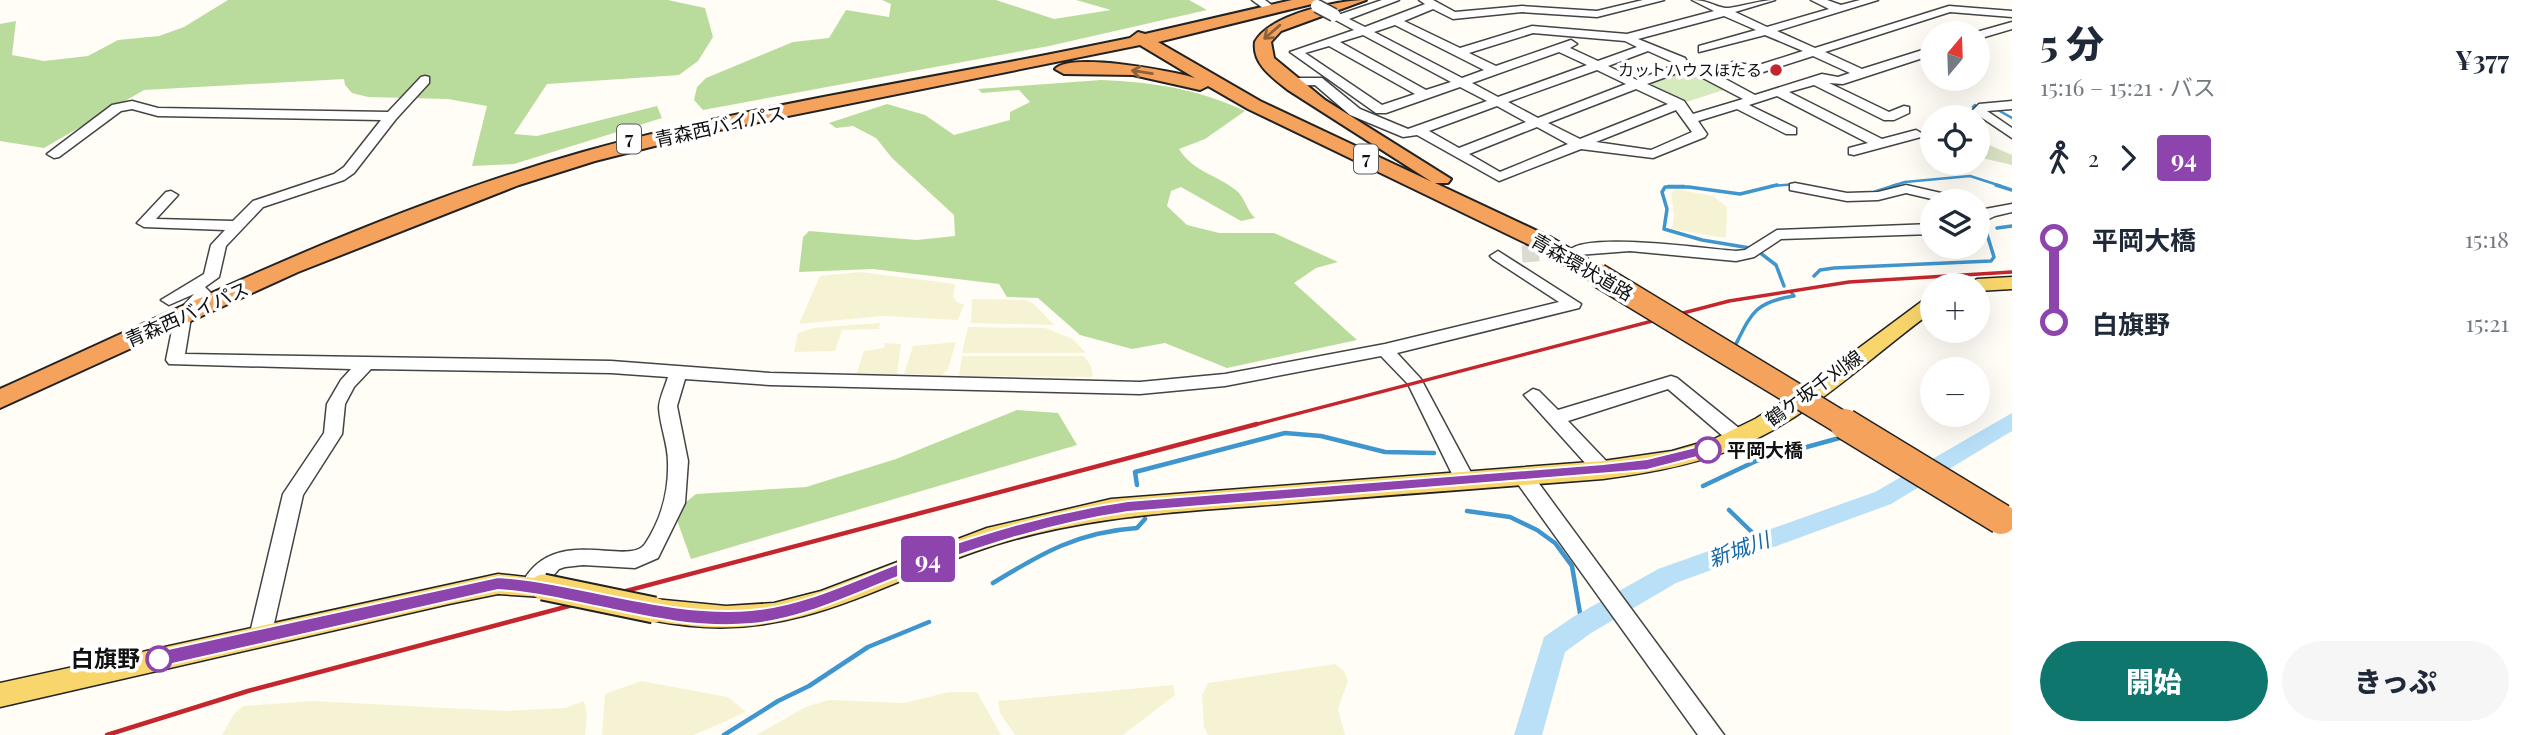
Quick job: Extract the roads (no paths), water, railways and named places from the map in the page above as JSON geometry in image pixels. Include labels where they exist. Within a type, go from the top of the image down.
[{"type":"highway","points":[[1358,0],[1285,22],[1267,34],[1262,44],[1265,59],[1290,82],[1340,117],[1542,242]]},
{"type":"highway","name":"青森西バイパス","points":[[0,381],[200,290],[369,224],[485,182],[582,151],[673,127],[845,91],[1140,39],[1263,3],[1306,1]]},
{"type":"highway","name":"青森西バイパス","points":[[0,399],[315,256],[503,184],[680,133],[1140,39],[1306,1]]},
{"type":"highway","name":"青森環状道路","points":[[1140,39],[1254,105],[1542,242],[2007,522]]},
{"type":"highway","points":[[864,95],[1001,74],[1087,68],[1132,70],[1181,79],[1254,105]]},
{"type":"main road","points":[[1990,284],[2012,283]]},
{"type":"main road","name":"鶴ケ坂千刈線","points":[[2,694],[498,584],[538,586],[702,617],[750,617],[788,611],[998,534],[1063,516],[1111,508],[1603,470],[1673,460],[1738,438],[1786,410],[1920,312]]},
{"type":"street","points":[[1337,16],[1393,0]]},
{"type":"street","points":[[1594,35],[1381,110],[1296,52],[1396,21],[1429,2],[1453,16],[1558,6],[1597,14],[1658,0]]},
{"type":"street","points":[[1698,0],[1861,73]]},
{"type":"street","points":[[1627,38],[1769,0]]},
{"type":"street","points":[[1817,0],[1840,9]]},
{"type":"street","points":[[1703,49],[1872,0]]},
{"type":"street","points":[[1306,1],[1578,144],[1653,154],[1700,134],[1679,104],[1560,48]]},
{"type":"street","points":[[1752,98],[1707,75],[1733,66],[1757,70],[1948,9],[2012,14]]},
{"type":"street","points":[[1396,21],[1494,70]]},
{"type":"street","points":[[1990,31],[2012,25]]},
{"type":"street","points":[[1458,153],[1684,66],[1681,61],[1627,38],[1532,29],[1460,52]]},
{"type":"street","points":[[1331,42],[1426,95]]},
{"type":"street","points":[[1290,82],[1318,81],[1355,112],[1408,134],[1648,47]]},
{"type":"street","points":[[1691,118],[1822,78],[1839,81],[1920,55]]},
{"type":"street","points":[[425,80],[391,116],[349,170],[339,177],[258,204],[234,226],[219,245],[211,277],[183,315],[175,360],[611,367],[678,374],[824,381],[1140,388],[1225,380],[1385,350],[1573,304],[1498,256],[1522,254]]},
{"type":"street","points":[[1813,81],[1889,117],[1904,110]]},
{"type":"street","points":[[1776,91],[1879,143]]},
{"type":"street","points":[[1735,103],[1791,131]]},
{"type":"street","points":[[1418,130],[1499,177],[1679,104]]},
{"type":"street","points":[[54,154],[107,114],[132,105],[158,112],[391,116]]},
{"type":"street","points":[[2012,105],[1984,107],[1979,111],[2012,134]]},
{"type":"street","points":[[1854,151],[1916,134]]},
{"type":"street","points":[[1794,187],[1847,197],[1878,197],[1906,189],[1920,192]]},
{"type":"street","points":[[171,195],[144,223],[234,226]]},
{"type":"street","points":[[1990,212],[2012,208]]},
{"type":"street","points":[[1578,250],[1630,246],[1736,256],[1749,254],[1777,235],[1920,229]]},
{"type":"street","points":[[169,300],[200,290]]},
{"type":"street","points":[[1385,350],[1414,383],[1465,480]]},
{"type":"street","points":[[260,636],[293,494],[333,434],[335,404],[347,384],[368,361]]},
{"type":"street","points":[[538,586],[552,564],[565,559],[583,557],[635,560],[651,552],[675,503],[678,461],[668,406],[678,374]]},
{"type":"street","points":[[1555,418],[1671,382],[1738,438]]},
{"type":"street","points":[[1533,395],[1603,470]]},
{"type":"street","points":[[1522,475],[1713,735]]},
{"type":"waterway","points":[[1998,110],[2012,118]]},
{"type":"waterway","points":[[1990,123],[2000,130]]},
{"type":"waterway","points":[[1892,186],[1905,182],[1970,176],[2001,186]]},
{"type":"waterway","points":[[1774,186],[1797,184]]},
{"type":"waterway","points":[[1875,192],[1897,185]]},
{"type":"waterway","points":[[1996,185],[2012,190]]},
{"type":"waterway","points":[[1668,186],[1684,186]]},
{"type":"waterway","points":[[1750,248],[1702,240],[1664,229],[1667,209],[1662,192],[1665,187],[1689,187],[1740,194],[1774,186]]},
{"type":"waterway","points":[[1997,228],[2012,226]]},
{"type":"waterway","points":[[1814,276],[1820,270],[1834,268],[1991,261],[1994,257],[1990,244]]},
{"type":"waterway","points":[[1759,252],[1776,265],[1784,286]]},
{"type":"waterway","points":[[1734,348],[1755,312],[1770,302],[1794,296],[1791,292]]},
{"type":"waterway","name":"新城川","points":[[1528,735],[1553,645],[1582,625],[1667,576],[1799,526],[1853,511],[1883,498],[2012,421]]},
{"type":"waterway","points":[[1137,485],[1135,472],[1285,433],[1321,436],[1385,452],[1434,453]]},
{"type":"waterway","points":[[1703,486],[1756,461],[1843,437]]},
{"type":"waterway","points":[[1729,510],[1760,540]]},
{"type":"waterway","points":[[1467,511],[1510,517],[1537,530],[1555,543],[1572,566],[1582,625]]},
{"type":"waterway","points":[[993,583],[1061,546],[1096,534],[1137,528],[1145,519]]},
{"type":"waterway","points":[[724,735],[778,701],[809,686],[868,647],[929,622]]},
{"type":"tunnel","points":[[1522,254],[1567,251]]},
{"type":"railway","points":[[1250,426],[1729,301],[1849,282],[2012,272]]},
{"type":"railway","points":[[107,735],[248,691],[1257,424]]},
{"type":"place","name":"カットハウスほたる","points":[[1776,70]]},
{"type":"place","name":"平岡大橋","points":[[1708,450]]},
{"type":"place","name":"白旗野","points":[[159,659]]}]
